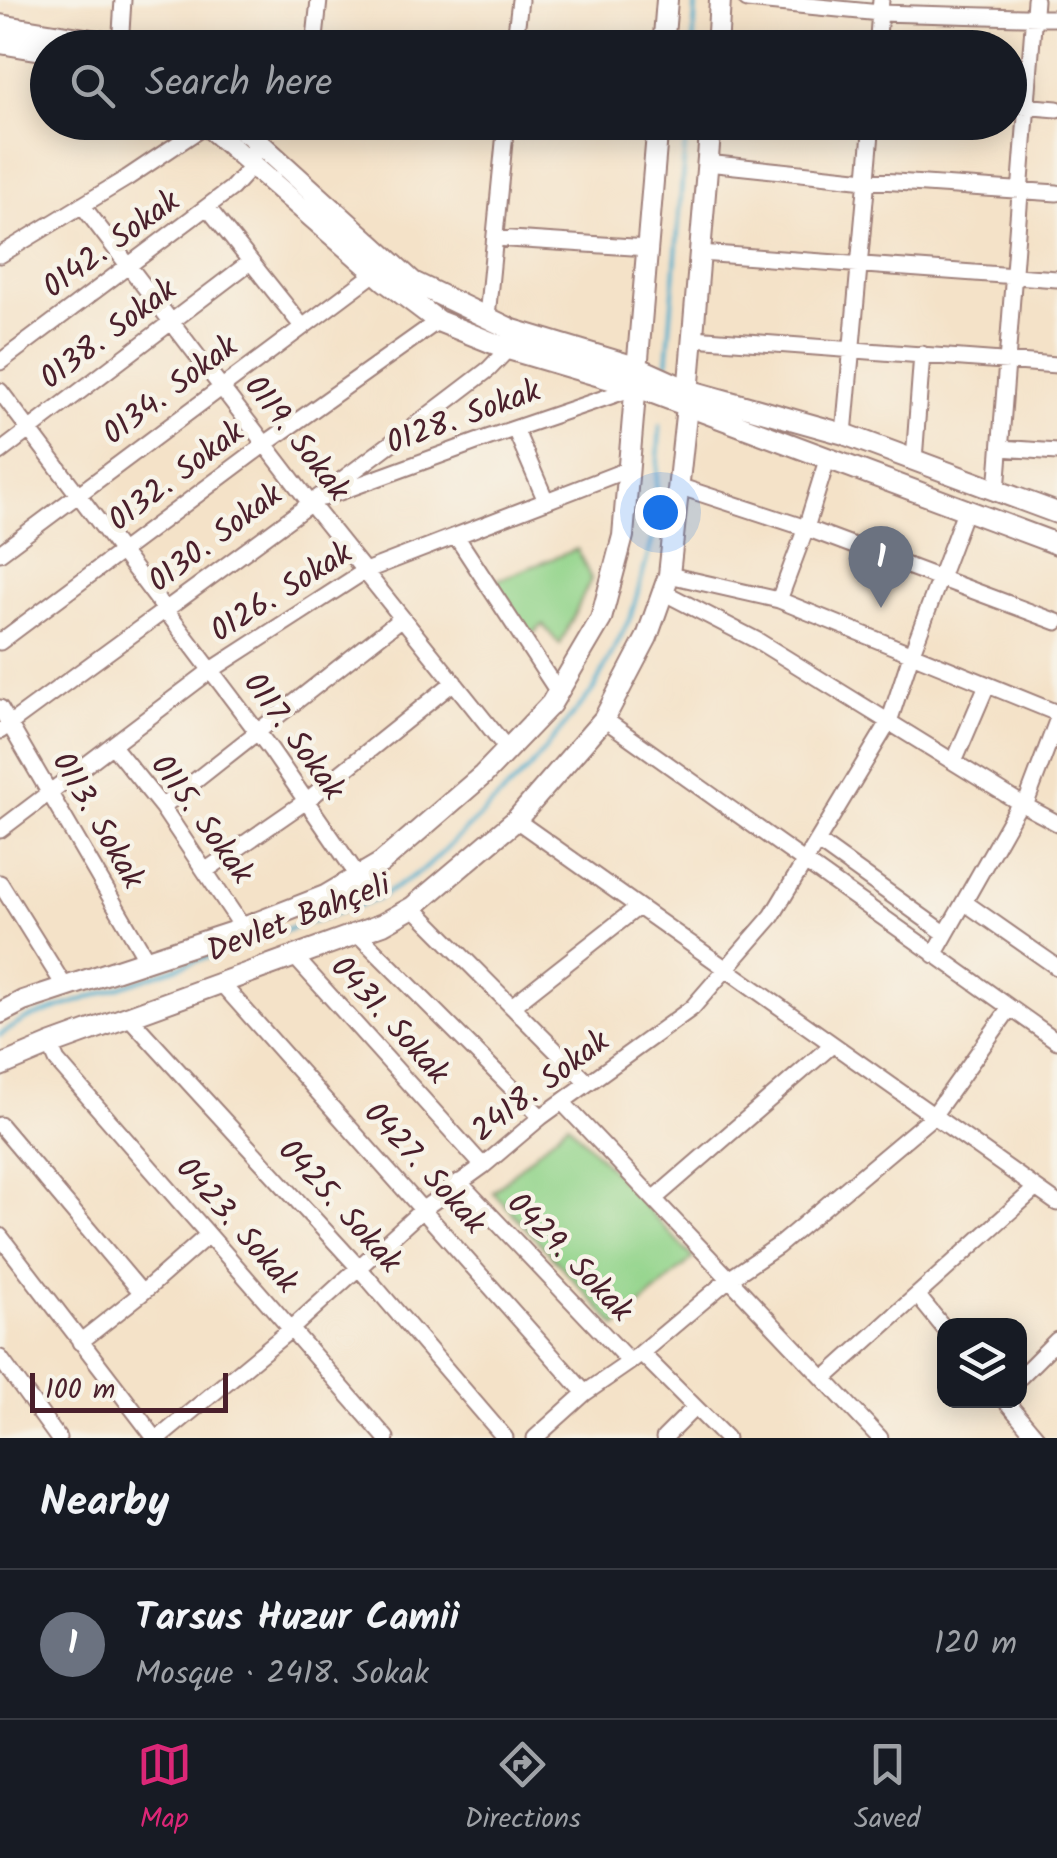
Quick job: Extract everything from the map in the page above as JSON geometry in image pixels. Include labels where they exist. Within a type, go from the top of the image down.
[{"type":"street","points":[[122,30],[123,0]]},
{"type":"street","points":[[316,30],[319,0]]},
{"type":"street","points":[[516,30],[520,0]]},
{"type":"street","points":[[665,30],[667,0]]},
{"type":"street","points":[[718,30],[720,0]]},
{"type":"street","points":[[747,0],[1034,8],[1057,18]]},
{"type":"street","points":[[1034,8],[1027,106],[1057,109]]},
{"type":"street","points":[[0,25],[31,30]]},
{"type":"street","points":[[0,43],[30,48]]},
{"type":"street","points":[[0,254],[82,206],[180,140]]},
{"type":"street","points":[[222,140],[375,273],[438,320],[508,349],[638,378]]},
{"type":"street","points":[[252,166],[259,140]]},
{"type":"street","points":[[271,140],[413,282],[514,330],[688,398],[827,460],[1057,544]]},
{"type":"street","points":[[487,318],[504,140]]},
{"type":"street","name":"Devlet Bahçeli","points":[[0,1013],[23,1001],[244,928],[325,896],[381,863],[483,775],[550,704],[601,619],[623,536],[657,140]]},
{"type":"street","name":"Devlet Bahçeli","points":[[0,1066],[383,924],[414,907],[516,820],[604,719],[647,638],[666,584],[688,398],[709,140]]},
{"type":"street","points":[[844,434],[870,140]]},
{"type":"street","points":[[997,491],[1024,140]]},
{"type":"street","points":[[707,163],[866,180],[1057,192]]},
{"type":"street","name":"0142. Sokak","points":[[0,362],[208,208],[252,166]]},
{"type":"street","name":"0119. Sokak","points":[[82,206],[310,503],[508,750]]},
{"type":"street","points":[[208,208],[302,326]]},
{"type":"street","points":[[494,238],[648,248]]},
{"type":"street","points":[[700,253],[1057,279]]},
{"type":"street","name":"0138. Sokak","points":[[0,452],[250,262]]},
{"type":"street","name":"0134. Sokak","points":[[0,553],[375,273]]},
{"type":"street","name":"0132. Sokak","points":[[0,642],[438,320]]},
{"type":"street","points":[[693,338],[1057,365]]},
{"type":"street","name":"0130. Sokak","points":[[4,728],[476,380],[508,349]]},
{"type":"street","points":[[914,460],[922,354]]},
{"type":"street","name":"0128. Sokak","points":[[310,503],[515,429],[638,378]]},
{"type":"street","name":"0117. Sokak","points":[[0,392],[257,733],[358,876]]},
{"type":"street","points":[[688,398],[844,434],[1057,514]]},
{"type":"street","points":[[515,429],[546,501]]},
{"type":"street","points":[[1000,448],[1057,452]]},
{"type":"street","points":[[779,600],[827,460]]},
{"type":"street","name":"0126. Sokak","points":[[0,830],[210,671],[364,571],[630,468]]},
{"type":"street","points":[[678,486],[806,528],[1057,622]]},
{"type":"street","name":"2418. Sokak","points":[[157,1438],[290,1330],[424,1208],[692,1008],[726,970],[772,916],[889,722],[965,510]]},
{"type":"street","points":[[456,536],[558,692]]},
{"type":"street","points":[[666,584],[779,600],[1057,712]]},
{"type":"street","points":[[666,584],[1057,823]]},
{"type":"street","points":[[162,807],[402,618]]},
{"type":"street","points":[[205,871],[306,801],[454,682]]},
{"type":"street","points":[[954,762],[987,685]]},
{"type":"street","name":"0113. Sokak","points":[[0,708],[4,728],[48,793],[147,960]]},
{"type":"street","points":[[604,719],[1057,1041]]},
{"type":"street","points":[[934,954],[1023,805],[1057,721]]},
{"type":"street","name":"0115. Sokak","points":[[112,745],[162,807],[244,928]]},
{"type":"street","points":[[516,820],[1057,1203]]},
{"type":"street","points":[[818,842],[946,934]]},
{"type":"street","points":[[0,882],[65,987]]},
{"type":"street","points":[[964,902],[1057,967]]},
{"type":"street","points":[[414,907],[588,1084]]},
{"type":"street","points":[[512,1006],[638,908]]},
{"type":"street","points":[[357,933],[541,1117]]},
{"type":"street","name":"0431. Sokak","points":[[294,956],[483,1166]]},
{"type":"street","name":"0427. Sokak","points":[[221,983],[585,1393]]},
{"type":"street","points":[[535,1438],[585,1393],[636,1358],[729,1279],[778,1246],[933,1116],[1010,1008]]},
{"type":"street","name":"0425. Sokak","points":[[128,1016],[359,1268],[504,1438]]},
{"type":"street","name":"0423. Sokak","points":[[50,1045],[57,1062],[386,1438]]},
{"type":"street","points":[[654,1199],[832,1045]]},
{"type":"street","points":[[562,1102],[880,1438]]},
{"type":"street","points":[[0,1125],[142,1293]]},
{"type":"street","name":"0429. Sokak","points":[[458,1182],[636,1358],[726,1438]]},
{"type":"street","points":[[824,1379],[1036,1188]]},
{"type":"street","points":[[0,1236],[157,1438]]},
{"type":"street","points":[[80,1342],[208,1236]]},
{"type":"street","points":[[917,1295],[937,1319]]},
{"type":"street","points":[[1027,1370],[1057,1340]]},
{"type":"street","points":[[0,1358],[58,1438]]},
{"type":"street","points":[[664,1438],[695,1407]]},
{"type":"street","points":[[1012,1408],[1037,1438]]},
{"type":"green space","points":[[577,549],[591,579],[560,645],[543,625],[529,637],[492,582]]},
{"type":"green space","points":[[568,1123],[693,1258],[617,1327],[493,1192]]},
{"type":"waterway","points":[[694,30],[696,0]]},
{"type":"waterway","points":[[667,365],[686,140]]},
{"type":"waterway","points":[[0,1035],[24,1020],[377,899],[426,868],[530,768],[593,690],[631,616],[653,537],[660,425]]},
{"type":"place","name":"Tarsus Huzur Camii","points":[[881,608]]}]
